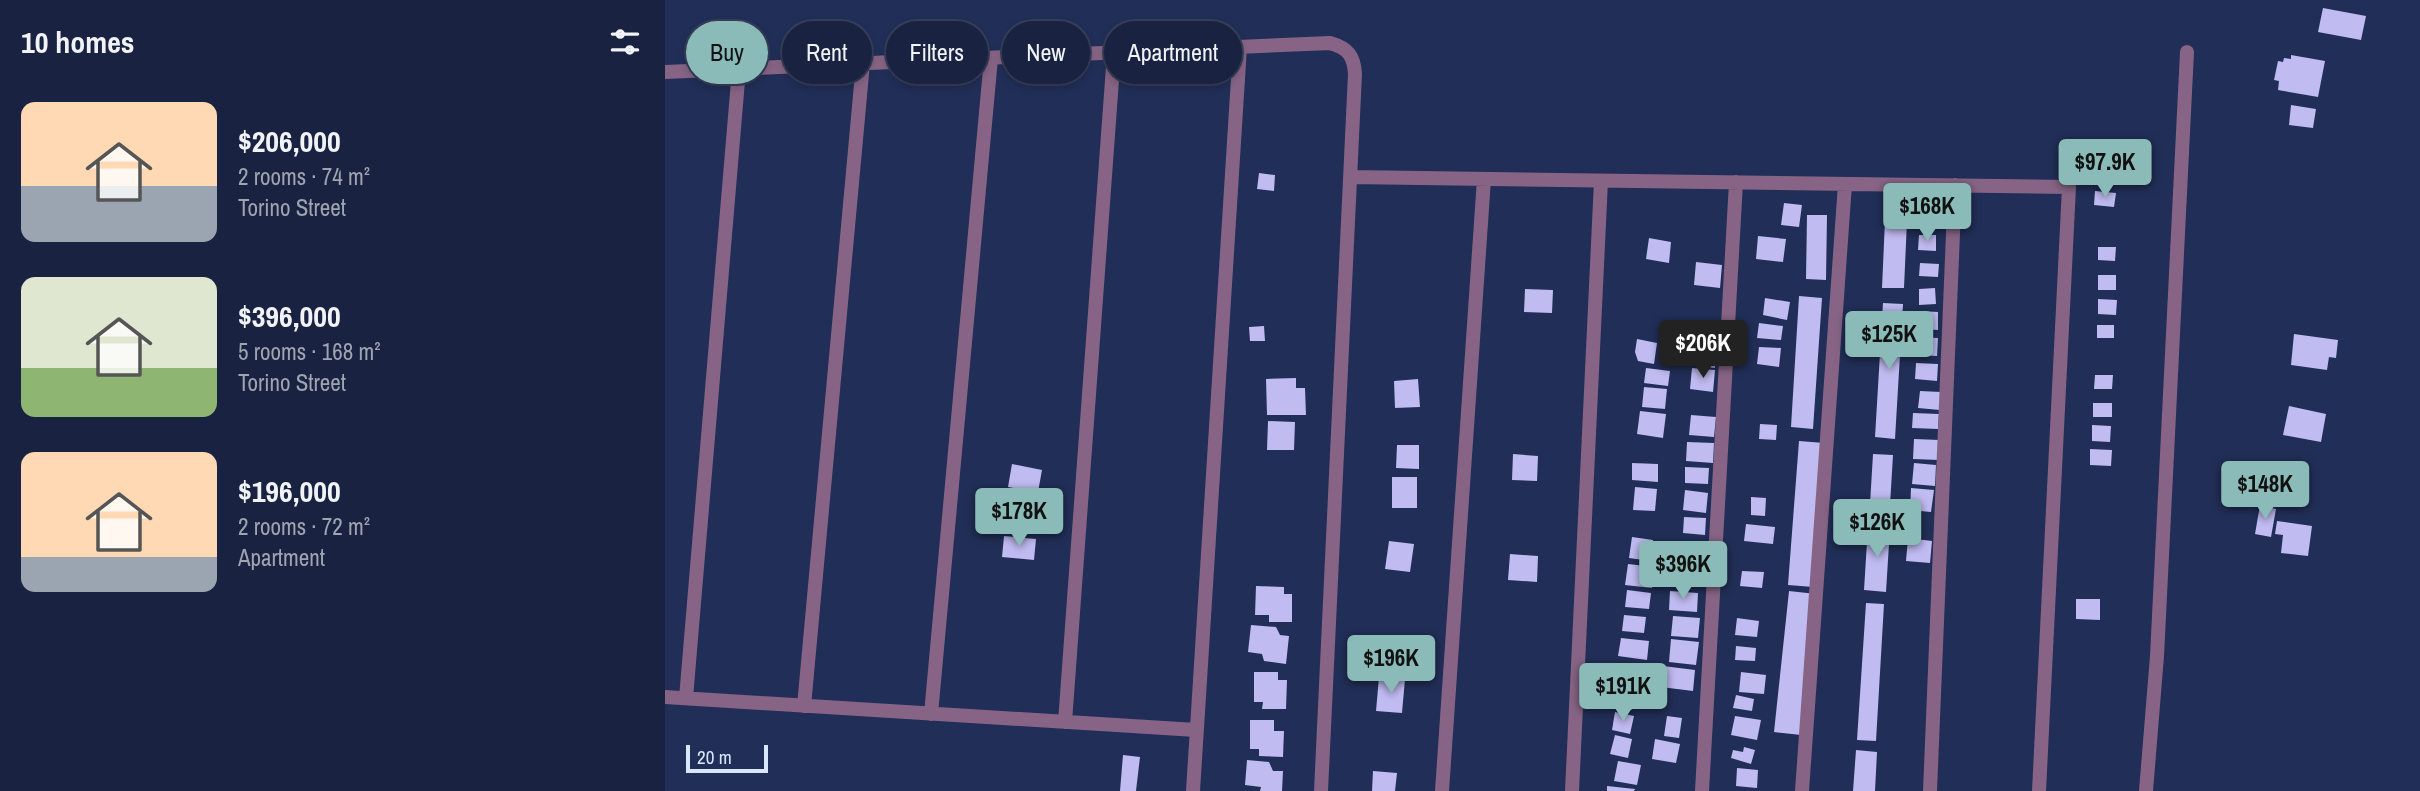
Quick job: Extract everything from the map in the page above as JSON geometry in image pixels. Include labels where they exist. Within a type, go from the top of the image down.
[{"type":"street","points":[[1242,47],[1330,43],[1350,52],[1355,62],[1321,791]]},
{"type":"street","points":[[2146,791],[2157,656],[2187,52]]},
{"type":"street","points":[[872,63],[1104,53]]},
{"type":"street","points":[[931,714],[991,58]]},
{"type":"street","points":[[665,72],[686,71]]},
{"type":"street","points":[[686,698],[738,84]]},
{"type":"street","points":[[804,706],[861,84]]},
{"type":"street","points":[[1065,722],[1112,84]]},
{"type":"street","points":[[1193,791],[1238,84]]},
{"type":"street","points":[[1350,177],[2069,187],[2039,791]]},
{"type":"street","points":[[1442,791],[1483,179]]},
{"type":"street","points":[[1573,791],[1601,181]]},
{"type":"street","points":[[1702,791],[1736,182]]},
{"type":"street","points":[[1802,791],[1845,184]]},
{"type":"street","points":[[1930,791],[1955,185]]},
{"type":"street","points":[[665,697],[1196,730]]},
{"type":"building","points":[[2323,8],[2366,16],[2361,40],[2318,32]]},
{"type":"building","points":[[2291,55],[2325,61],[2318,97],[2278,90],[2279,81],[2274,80],[2278,61],[2291,59]]},
{"type":"building","points":[[2291,105],[2316,109],[2313,128],[2289,125]]},
{"type":"building","points":[[2099,159],[2117,162],[2114,179],[2096,176]]},
{"type":"building","points":[[1259,173],[1275,175],[1274,191],[1257,189]]},
{"type":"building","points":[[2095,191],[2116,193],[2114,207],[2094,205]]},
{"type":"building","points":[[1784,203],[1802,205],[1799,227],[1781,225]]},
{"type":"building","points":[[1807,215],[1827,215],[1826,280],[1806,279]]},
{"type":"building","points":[[1885,220],[1907,221],[1904,288],[1882,288]]},
{"type":"building","points":[[1919,235],[1936,235],[1936,251],[1918,250]]},
{"type":"building","points":[[1758,236],[1786,239],[1783,262],[1756,259]]},
{"type":"building","points":[[1649,238],[1671,242],[1669,263],[1646,259]]},
{"type":"building","points":[[2098,247],[2116,247],[2115,261],[2098,260]]},
{"type":"building","points":[[1696,262],[1722,265],[1720,288],[1694,285]]},
{"type":"building","points":[[1920,263],[1939,264],[1938,277],[1919,276]]},
{"type":"building","points":[[2098,275],[2116,275],[2116,290],[2098,290]]},
{"type":"building","points":[[1935,288],[1936,304],[1919,305],[1919,289]]},
{"type":"building","points":[[1525,289],[1553,290],[1552,313],[1524,312]]},
{"type":"building","points":[[1799,296],[1822,298],[1813,429],[1791,427]]},
{"type":"building","points":[[1765,298],[1790,302],[1787,320],[1763,315]]},
{"type":"building","points":[[2098,299],[2117,300],[2116,315],[2098,314]]},
{"type":"building","points":[[1883,303],[1903,304],[1895,439],[1875,437]]},
{"type":"building","points":[[1920,311],[1938,312],[1938,330],[1920,329]]},
{"type":"building","points":[[1759,323],[1783,326],[1781,340],[1757,338]]},
{"type":"building","points":[[2097,325],[2114,325],[2114,338],[2097,338]]},
{"type":"building","points":[[1264,326],[1265,341],[1250,341],[1249,327]]},
{"type":"building","points":[[2294,334],[2338,340],[2336,358],[2329,357],[2327,370],[2291,365]]},
{"type":"building","points":[[1917,337],[1938,338],[1937,356],[1917,355]]},
{"type":"building","points":[[1637,339],[1657,343],[1654,364],[1638,361],[1635,352]]},
{"type":"building","points":[[1692,344],[1717,346],[1715,368],[1690,365]]},
{"type":"building","points":[[1759,347],[1781,348],[1779,367],[1757,364]]},
{"type":"building","points":[[1916,363],[1938,364],[1937,381],[1915,379]]},
{"type":"building","points":[[1646,368],[1670,371],[1668,386],[1644,383]]},
{"type":"building","points":[[1692,368],[1715,370],[1713,392],[1690,389]]},
{"type":"building","points":[[2095,375],[2113,375],[2112,389],[2094,389]]},
{"type":"building","points":[[1296,378],[1296,388],[1305,388],[1306,415],[1267,415],[1266,379]]},
{"type":"building","points":[[1418,379],[1420,407],[1395,408],[1394,381]]},
{"type":"building","points":[[1644,387],[1667,389],[1665,409],[1642,407]]},
{"type":"building","points":[[1920,391],[1941,392],[1940,410],[1918,408]]},
{"type":"building","points":[[2093,403],[2112,403],[2112,417],[2093,417]]},
{"type":"building","points":[[2289,406],[2326,414],[2321,442],[2283,435]]},
{"type":"building","points":[[1640,411],[1666,414],[1663,438],[1637,434]]},
{"type":"building","points":[[1913,413],[1939,414],[1938,429],[1912,428]]},
{"type":"building","points":[[1691,415],[1716,417],[1714,437],[1689,435]]},
{"type":"building","points":[[1268,421],[1295,422],[1294,450],[1267,450]]},
{"type":"building","points":[[1760,424],[1777,425],[1776,440],[1759,439]]},
{"type":"building","points":[[2092,425],[2111,426],[2110,442],[2092,441]]},
{"type":"building","points":[[1914,439],[1940,440],[1939,460],[1913,459]]},
{"type":"building","points":[[1799,441],[1824,443],[1813,587],[1788,585]]},
{"type":"building","points":[[1687,442],[1714,443],[1713,463],[1686,461]]},
{"type":"building","points":[[1397,445],[1419,445],[1419,469],[1396,468]]},
{"type":"building","points":[[2090,449],[2112,450],[2111,466],[2090,465]]},
{"type":"building","points":[[1513,454],[1538,456],[1537,481],[1512,480]]},
{"type":"building","points":[[1873,454],[1893,455],[1889,522],[1869,521]]},
{"type":"building","points":[[1632,463],[1658,464],[1658,482],[1632,480]]},
{"type":"building","points":[[1914,463],[1936,465],[1935,486],[1912,484]]},
{"type":"building","points":[[1012,464],[1042,470],[1038,492],[1008,487]]},
{"type":"building","points":[[1685,467],[1709,468],[1708,484],[1685,483]]},
{"type":"building","points":[[1392,477],[1417,477],[1417,508],[1392,508]]},
{"type":"building","points":[[1635,487],[1657,489],[1655,511],[1633,510]]},
{"type":"building","points":[[1911,488],[1934,490],[1931,512],[1910,510]]},
{"type":"building","points":[[1685,490],[1708,493],[1706,513],[1683,510]]},
{"type":"building","points":[[1751,497],[1766,498],[1765,516],[1751,515]]},
{"type":"building","points":[[2260,505],[2276,509],[2271,537],[2255,534]]},
{"type":"building","points":[[1684,517],[1706,518],[1705,535],[1683,533]]},
{"type":"building","points":[[2277,521],[2312,526],[2308,556],[2281,553],[2283,535],[2275,534]]},
{"type":"building","points":[[1746,524],[1775,527],[1773,544],[1744,541]]},
{"type":"building","points":[[1868,526],[1890,528],[1886,592],[1864,590]]},
{"type":"building","points":[[1004,536],[1036,539],[1034,560],[1002,557]]},
{"type":"building","points":[[1632,537],[1653,540],[1651,561],[1629,558]]},
{"type":"building","points":[[1908,538],[1932,541],[1930,563],[1906,561]]},
{"type":"building","points":[[1389,541],[1414,544],[1410,572],[1385,569]]},
{"type":"building","points":[[1680,542],[1704,545],[1702,564],[1678,562]]},
{"type":"building","points":[[1510,554],[1538,556],[1537,582],[1508,580]]},
{"type":"building","points":[[1628,564],[1655,567],[1652,588],[1625,585]]},
{"type":"building","points":[[1742,571],[1764,572],[1762,588],[1740,586]]},
{"type":"building","points":[[1256,586],[1284,587],[1284,594],[1292,594],[1292,622],[1269,622],[1269,615],[1255,615]]},
{"type":"building","points":[[1627,590],[1651,593],[1649,609],[1625,607]]},
{"type":"building","points":[[1670,591],[1698,593],[1697,612],[1669,610]]},
{"type":"building","points":[[1789,591],[1816,594],[1801,735],[1774,732]]},
{"type":"building","points":[[2076,599],[2100,599],[2100,620],[2076,619]]},
{"type":"building","points":[[1866,603],[1884,604],[1876,741],[1857,740]]},
{"type":"building","points":[[1624,615],[1646,617],[1644,633],[1622,631]]},
{"type":"building","points":[[1673,616],[1700,618],[1698,638],[1671,636]]},
{"type":"building","points":[[1737,618],[1759,621],[1757,637],[1735,635]]},
{"type":"building","points":[[1251,625],[1276,627],[1280,635],[1289,636],[1286,664],[1264,661],[1262,654],[1248,652]]},
{"type":"building","points":[[1621,638],[1649,641],[1647,660],[1618,656]]},
{"type":"building","points":[[1671,639],[1699,642],[1696,665],[1669,662]]},
{"type":"building","points":[[1736,646],[1756,648],[1755,661],[1735,660]]},
{"type":"building","points":[[1616,663],[1643,667],[1641,685],[1613,681]]},
{"type":"building","points":[[1663,666],[1695,670],[1693,691],[1661,687]]},
{"type":"building","points":[[1254,672],[1278,672],[1278,680],[1287,680],[1286,709],[1262,709],[1263,702],[1254,702]]},
{"type":"building","points":[[1741,672],[1766,675],[1764,694],[1739,692]]},
{"type":"building","points":[[1379,677],[1405,679],[1402,713],[1376,711]]},
{"type":"building","points":[[1618,687],[1636,691],[1632,710],[1614,706]]},
{"type":"building","points":[[1736,695],[1754,699],[1752,711],[1733,708]]},
{"type":"building","points":[[1615,712],[1634,716],[1630,734],[1612,730]]},
{"type":"building","points":[[1667,716],[1682,718],[1679,738],[1664,736]]},
{"type":"building","points":[[1735,716],[1761,720],[1757,740],[1731,735]]},
{"type":"building","points":[[1250,720],[1274,720],[1274,731],[1284,731],[1283,757],[1259,756],[1259,749],[1250,749]]},
{"type":"building","points":[[1615,735],[1632,739],[1628,758],[1610,754]]},
{"type":"building","points":[[1655,739],[1680,744],[1676,763],[1652,759]]},
{"type":"building","points":[[1744,747],[1755,750],[1751,764],[1731,758],[1733,750],[1743,752]]},
{"type":"building","points":[[1856,750],[1877,752],[1875,791],[1853,791]]},
{"type":"building","points":[[1123,755],[1140,757],[1136,791],[1120,791]]},
{"type":"building","points":[[1247,760],[1269,762],[1273,771],[1283,771],[1282,791],[1260,791],[1261,787],[1245,785]]},
{"type":"building","points":[[1618,761],[1641,765],[1637,785],[1614,781]]},
{"type":"building","points":[[1737,768],[1758,770],[1757,788],[1736,786]]},
{"type":"building","points":[[1373,771],[1397,773],[1395,791],[1372,791]]},
{"type":"building","points":[[1607,786],[1635,789],[1607,791]]}]
